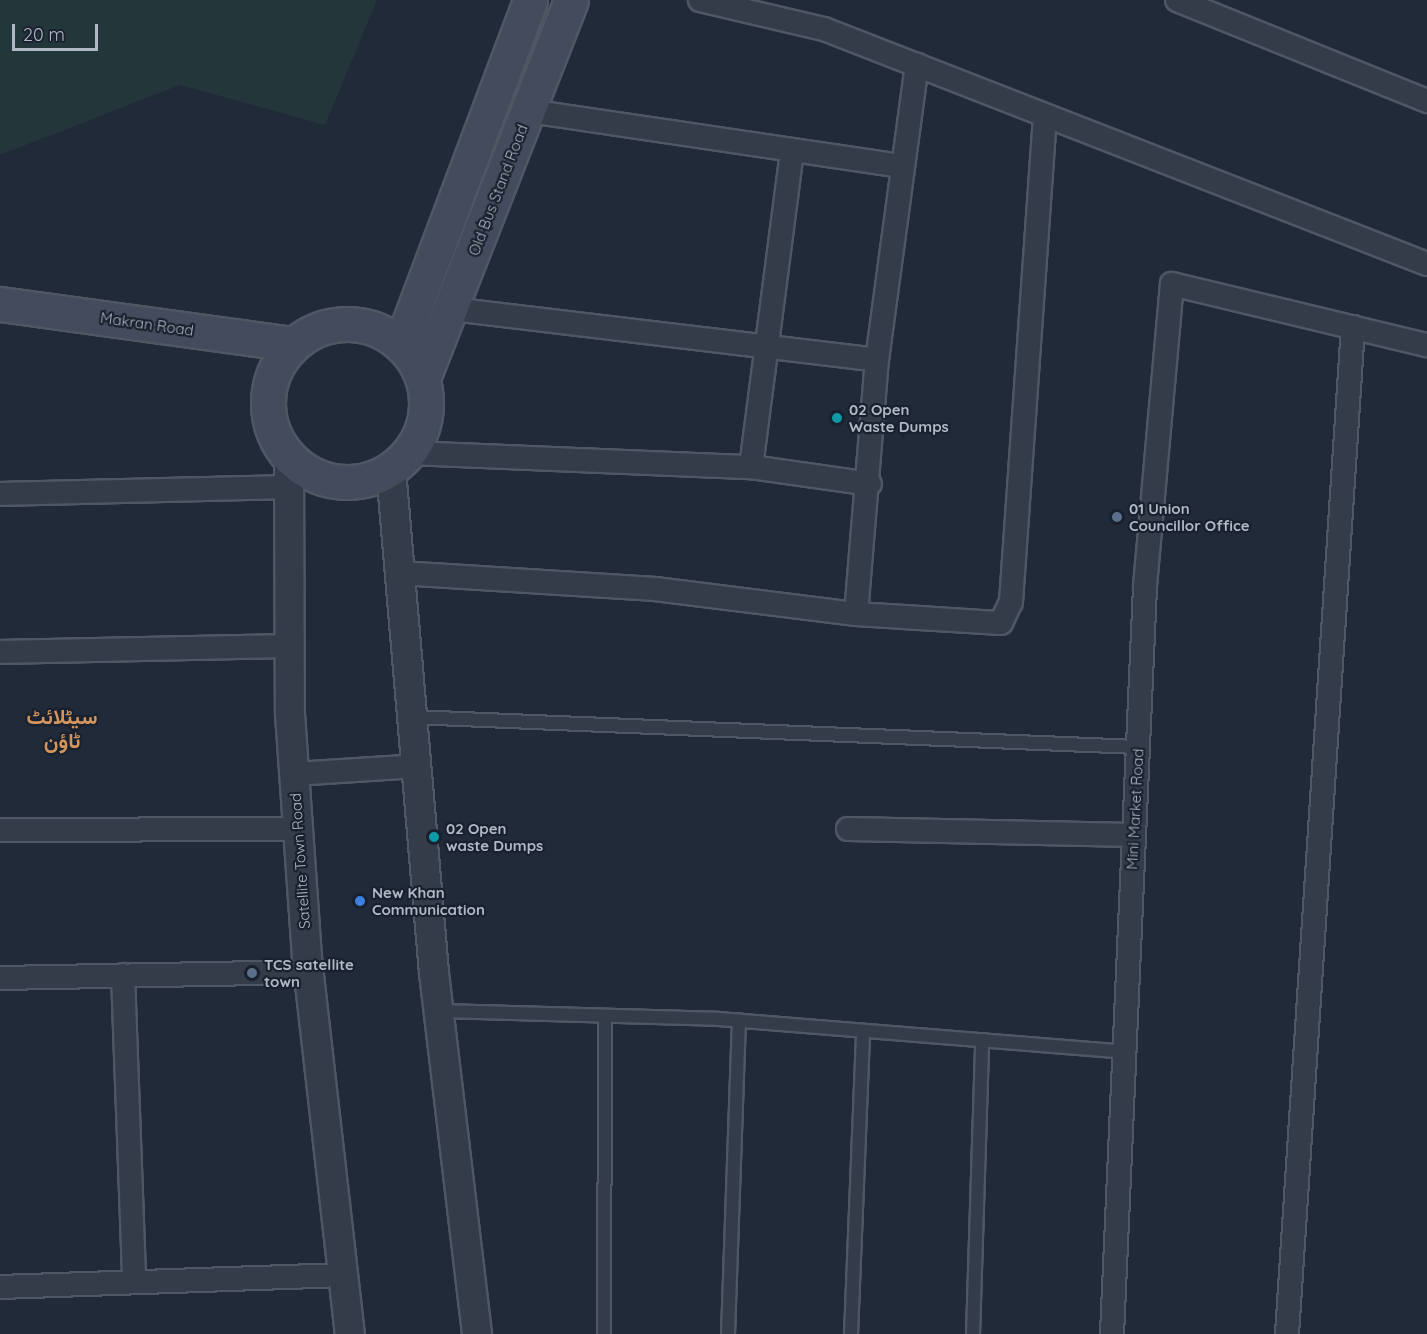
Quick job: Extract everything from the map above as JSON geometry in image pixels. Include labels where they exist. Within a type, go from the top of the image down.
[{"type":"main road","points":[[401,344],[530,0]]},
{"type":"main road","name":"Old Bus Stand Road","points":[[423,378],[529,111],[570,0]]},
{"type":"main road","name":"Makran Road","points":[[0,304],[293,344]]},
{"type":"main road","points":[[359,324],[401,344],[423,378],[422,430],[400,461],[365,481],[338,482],[311,474],[289,472],[275,437],[269,404],[278,364],[293,344],[313,331],[359,324]]},
{"type":"street","points":[[700,0],[824,29],[1427,264]]},
{"type":"street","points":[[1177,0],[1427,101]]},
{"type":"street","points":[[856,614],[870,483],[877,360],[917,65]]},
{"type":"street","points":[[529,111],[903,166]]},
{"type":"street","points":[[400,573],[655,589],[856,614],[1001,623],[1011,602],[1045,116]]},
{"type":"street","points":[[751,467],[792,151]]},
{"type":"street","name":"Mini Market Road","points":[[1113,1334],[1145,586],[1172,284],[1353,327]]},
{"type":"street","points":[[452,309],[877,360]]},
{"type":"street","points":[[1287,1334],[1353,327],[1427,345]]},
{"type":"street","points":[[477,1334],[439,1011],[412,717],[400,573],[400,461],[751,467],[870,483]]},
{"type":"street","points":[[0,494],[289,472]]},
{"type":"street","name":"Satellite Town Road","points":[[289,472],[289,646],[294,774],[308,972],[345,1275],[350,1334]]},
{"type":"street","points":[[0,652],[289,646]]},
{"type":"street","points":[[294,774],[417,766]]},
{"type":"street","points":[[0,830],[298,829]]},
{"type":"street","points":[[848,830],[1134,836]]},
{"type":"street","points":[[0,978],[308,972]]},
{"type":"street","points":[[123,975],[134,1282]]},
{"type":"street","points":[[0,1287],[345,1275]]},
{"type":"lane","points":[[412,717],[1138,747]]},
{"type":"lane","points":[[439,1011],[739,1020],[1125,1052]]},
{"type":"lane","points":[[604,1334],[605,1016]]},
{"type":"lane","points":[[728,1334],[739,1020]]},
{"type":"lane","points":[[851,1334],[863,1031]]},
{"type":"lane","points":[[973,1334],[982,1040]]},
{"type":"green space","points":[[0,0],[377,0],[325,125],[180,85],[0,155]]},
{"type":"place","name":"02 Open Waste Dumps","points":[[837,418]]},
{"type":"place","name":"01 Union Councillor Office","points":[[1117,517]]},
{"type":"place","name":"02 Open waste Dumps","points":[[434,837]]},
{"type":"place","name":"New Khan Communication","points":[[360,901]]},
{"type":"place","name":"TCS satellite town","points":[[252,973]]},
{"type":"district","name":"سیٹلائٹ ٹاؤن","points":[[62,728]]}]
